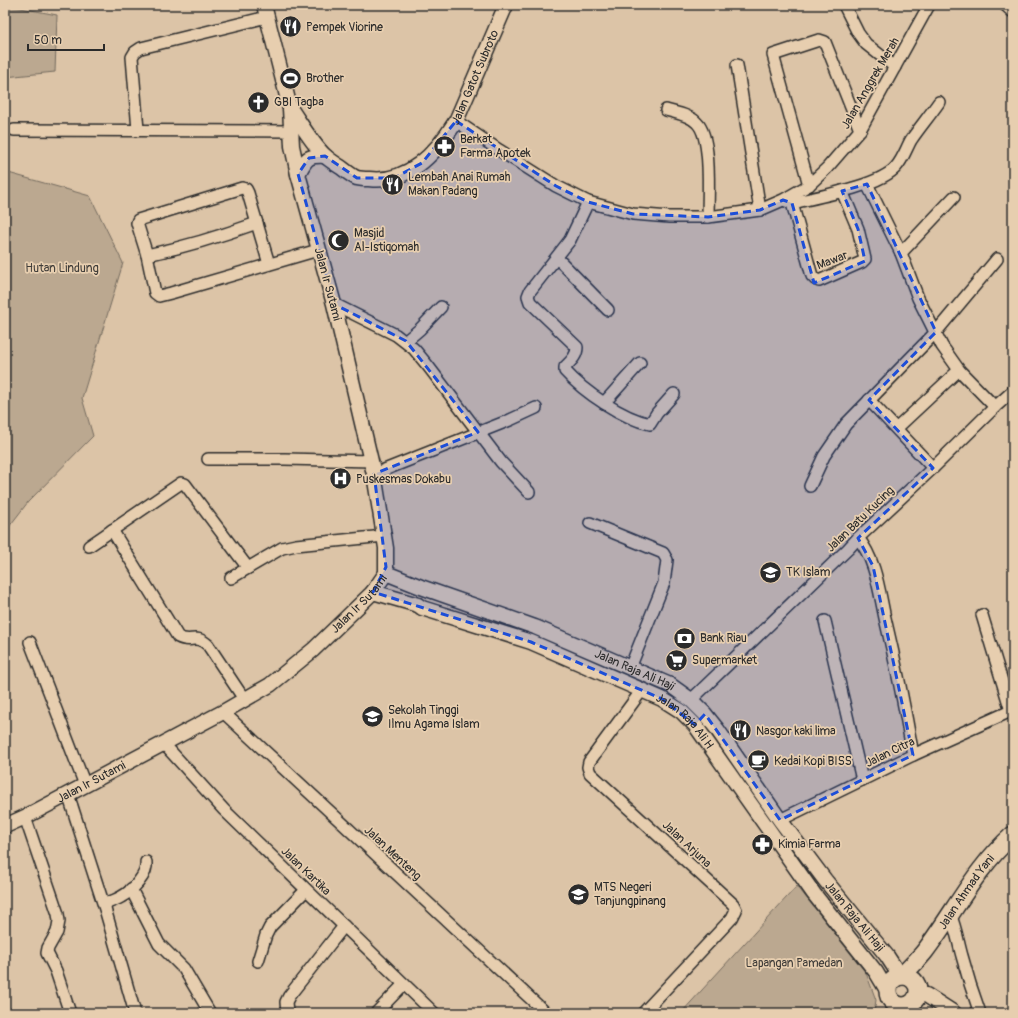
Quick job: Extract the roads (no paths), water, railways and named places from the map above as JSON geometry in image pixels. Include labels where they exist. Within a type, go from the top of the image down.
[{"type":"highway","name":"Jalan Ahmad Yani","points":[[901,976],[924,952],[972,882],[992,857],[1013,836]]},
{"type":"highway","name":"Jalan Ahmad Yani","points":[[913,1000],[924,952]]},
{"type":"highway","points":[[901,976],[914,982],[913,1000],[902,1006],[887,1001],[892,980],[901,976]]},
{"type":"main road","name":"Jalan Gatot Subroto","points":[[290,108],[325,156],[357,178],[377,180],[394,178],[408,172],[422,163],[447,135],[456,121],[506,5]]},
{"type":"main road","points":[[266,11],[290,108]]},
{"type":"main road","name":"Jalan Ir Sutami","points":[[5,826],[25,817],[223,712],[270,685],[313,650],[373,592],[386,573],[386,548],[373,468],[334,304],[298,174],[290,131],[290,108]]},
{"type":"main road","points":[[298,174],[305,161],[309,158],[312,156],[325,156]]},
{"type":"main road","name":"Jalan Raja Ali Haji","points":[[386,573],[420,587],[536,627],[670,685],[691,700],[717,729],[780,820],[824,880],[887,956],[901,976]]},
{"type":"main road","name":"Jalan Raja Ali H","points":[[373,592],[531,642],[662,699],[681,711],[695,725],[814,894],[876,972],[887,1001]]},
{"type":"main road","points":[[695,725],[705,714]]},
{"type":"main road","points":[[913,1000],[926,995],[954,1013]]},
{"type":"street","points":[[844,5],[858,33],[866,44],[895,67]]},
{"type":"street","name":"Jalan Anggrek Merah","points":[[456,121],[550,182],[588,202],[633,214],[669,217],[708,217],[760,210],[788,201],[809,185],[827,168],[860,130],[927,6]]},
{"type":"street","points":[[138,130],[132,57],[135,52],[141,48],[266,11]]},
{"type":"street","points":[[809,185],[773,55],[819,40],[825,42],[860,130]]},
{"type":"street","points":[[737,64],[760,210]]},
{"type":"street","points":[[788,201],[842,192],[867,184],[885,175],[895,168],[911,141],[938,102]]},
{"type":"street","points":[[666,110],[691,118],[703,130],[707,157],[708,217]]},
{"type":"street","points":[[14,130],[290,131]]},
{"type":"street","points":[[867,184],[901,253],[918,298],[942,346],[959,370],[995,407]]},
{"type":"street","points":[[269,264],[246,189],[242,188],[138,220],[137,223],[147,255],[155,293],[159,296],[318,250]]},
{"type":"street","name":"Mawar","points":[[788,201],[812,276],[814,280],[819,281],[862,262],[865,259],[858,229],[842,192]]},
{"type":"street","points":[[901,253],[954,196]]},
{"type":"street","points":[[588,202],[570,240],[530,291],[528,296],[530,302],[577,347],[577,352],[573,359],[565,367],[565,371],[595,398],[638,421],[650,424],[657,413],[674,394]]},
{"type":"street","points":[[147,255],[218,236],[257,223]]},
{"type":"street","points":[[557,258],[608,310]]},
{"type":"street","points":[[810,486],[824,456],[846,424],[936,332],[997,259]]},
{"type":"street","points":[[334,304],[406,341],[428,366],[501,462],[529,492]]},
{"type":"street","points":[[406,341],[441,307]]},
{"type":"street","points":[[604,403],[640,363]]},
{"type":"street","points":[[897,428],[959,370]]},
{"type":"street","name":"Jalan Batu Kucing","points":[[691,700],[858,538],[1013,391]]},
{"type":"street","points":[[869,400],[933,468]]},
{"type":"street","points":[[208,459],[285,459],[373,468],[478,432],[536,408]]},
{"type":"street","points":[[89,546],[181,483],[185,484],[248,568]]},
{"type":"street","points":[[590,522],[663,553],[667,560],[664,584],[630,668]]},
{"type":"street","points":[[112,530],[178,637],[184,640],[196,638],[202,639],[208,645],[244,699]]},
{"type":"street","points":[[231,578],[282,548],[296,544],[384,536]]},
{"type":"street","points":[[858,538],[864,546],[873,566],[900,681],[913,755]]},
{"type":"street","points":[[982,615],[1012,710]]},
{"type":"street","points":[[825,621],[862,780]]},
{"type":"street","points":[[30,642],[85,785]]},
{"type":"street","name":"Jalan Arjuna","points":[[642,690],[588,762],[590,773],[733,904],[736,910],[732,918],[643,1013]]},
{"type":"street","name":"Jalan Citra","points":[[780,820],[913,755],[1012,710]]},
{"type":"street","name":"Jalan Menteng","points":[[223,712],[546,1013]]},
{"type":"street","name":"Jalan Kartika","points":[[163,743],[224,810],[434,1013]]},
{"type":"street","points":[[68,794],[104,904],[135,1013]]},
{"type":"street","points":[[25,817],[58,914],[59,921],[57,932],[48,948],[47,953],[56,971],[70,1013]]},
{"type":"street","points":[[104,904],[121,897],[132,888],[146,871],[146,862]]},
{"type":"street","points":[[132,888],[159,944],[184,969],[210,1013]]},
{"type":"street","points":[[258,961],[270,927],[306,890]]},
{"type":"street","points":[[950,914],[956,927],[970,985],[980,1013]]},
{"type":"street","points":[[287,1013],[286,1002],[289,996],[344,926]]},
{"type":"street","points":[[376,1013],[404,984]]},
{"type":"place","name":"Pempek Viorine","points":[[290,27]]},
{"type":"place","name":"Brother","points":[[290,78]]},
{"type":"place","name":"GBI Tagba","points":[[258,102]]},
{"type":"place","name":"Berkat Farma Apotek","points":[[445,146]]},
{"type":"place","name":"Lembah Anai Rumah Makan Padang","points":[[392,184]]},
{"type":"place","name":"Masjid Al-Istiqomah","points":[[338,240]]},
{"type":"place","name":"Puskesmas Dokabu","points":[[340,479]]},
{"type":"place","name":"TK Islam","points":[[771,572]]},
{"type":"place","name":"Bank Riau","points":[[685,638]]},
{"type":"place","name":"Supermarket","points":[[676,660]]},
{"type":"place","name":"Sekolah Tinggi Ilmu Agama Islam","points":[[372,717]]},
{"type":"place","name":"Nasgor kaki lima","points":[[741,731]]},
{"type":"place","name":"Kedai Kopi BISS","points":[[759,761]]},
{"type":"place","name":"Kimia Farma","points":[[762,844]]},
{"type":"place","name":"MTS Negeri Tanjungpinang","points":[[578,894]]},
{"type":"park label","name":"Hutan Lindung","points":[[62,268]]},
{"type":"park label","name":"Lapangan Pamedan","points":[[794,963]]}]
